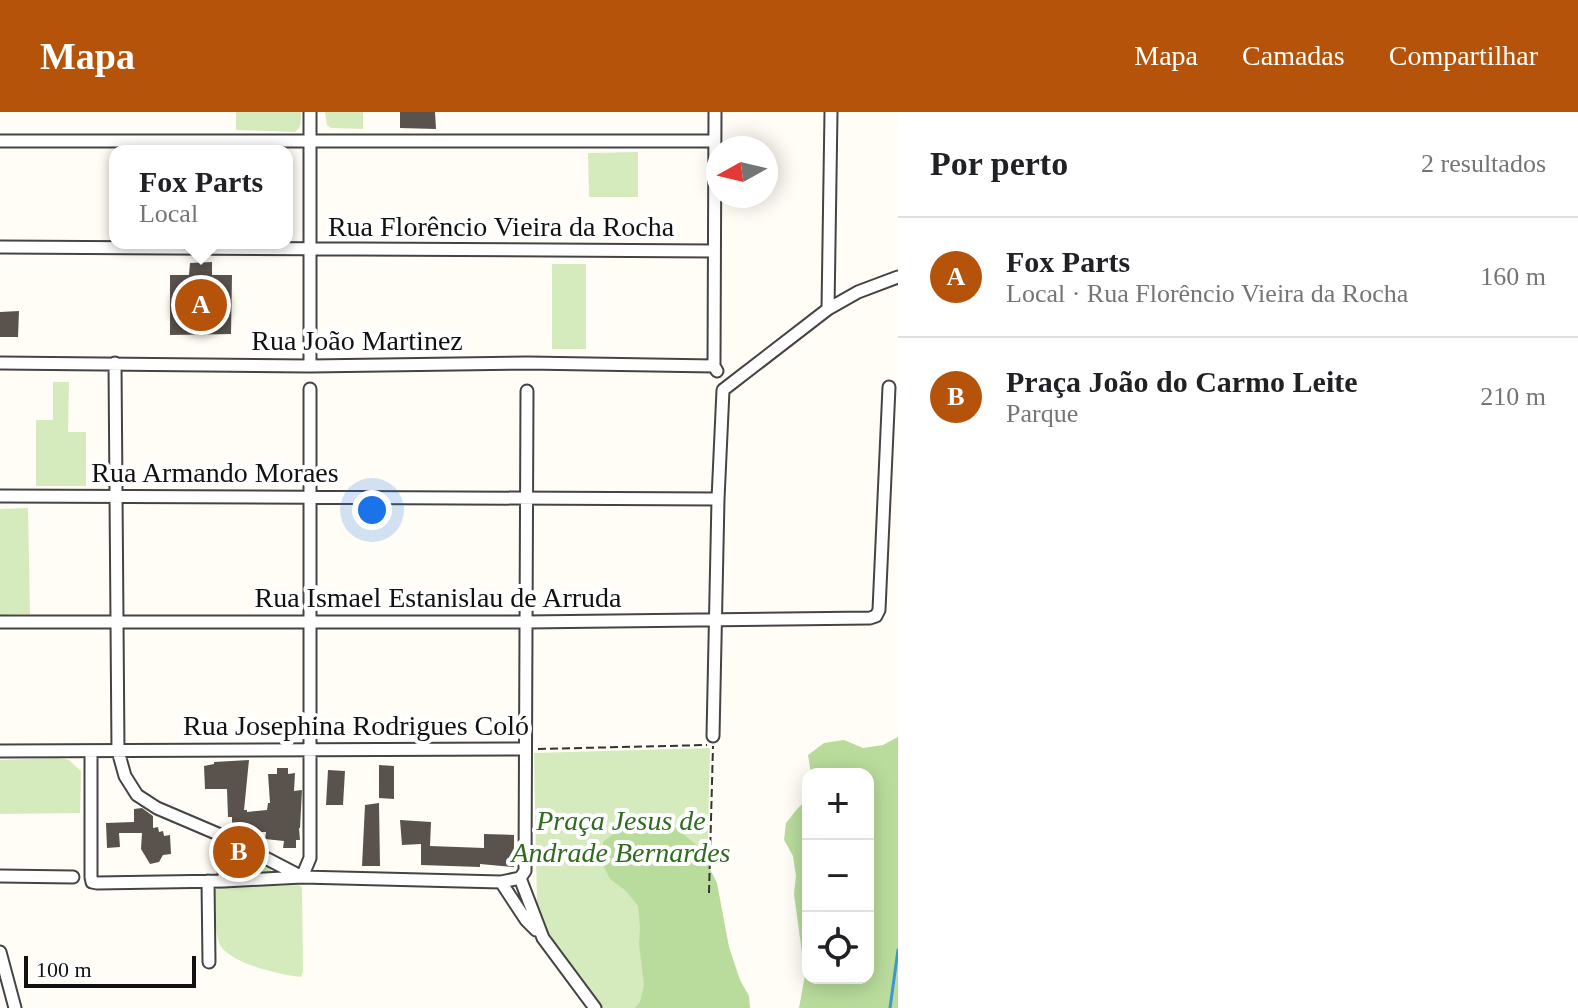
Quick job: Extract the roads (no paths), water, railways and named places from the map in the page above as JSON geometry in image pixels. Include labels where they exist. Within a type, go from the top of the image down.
[{"type":"street","points":[[310,112],[310,366]]},
{"type":"street","points":[[714,136],[715,112]]},
{"type":"street","points":[[828,309],[831,112]]},
{"type":"street","points":[[0,141],[706,141]]},
{"type":"street","points":[[714,208],[714,251]]},
{"type":"street","name":"Rua Florêncio Vieira da Rocha","points":[[0,247],[109,248]]},
{"type":"street","name":"Rua Florêncio Vieira da Rocha","points":[[293,249],[714,251]]},
{"type":"street","name":"Rua João Martinez","points":[[0,363],[310,366],[528,363],[716,369],[714,251]]},
{"type":"street","points":[[713,740],[723,390],[828,309],[858,292],[898,277]]},
{"type":"street","points":[[115,363],[118,751],[125,776],[137,795],[157,808],[225,837],[302,877]]},
{"type":"street","name":"Rua Ismael Estanislau de Arruda","points":[[0,622],[526,622],[870,618],[876,616],[879,610],[889,387]]},
{"type":"street","points":[[302,877],[310,858],[310,389]]},
{"type":"street","points":[[91,751],[92,882],[302,877],[501,882],[520,878],[525,871],[527,391]]},
{"type":"street","name":"Rua Armando Moraes","points":[[0,496],[718,499]]},
{"type":"street","name":"Rua Josephina Rodrigues Coló","points":[[0,751],[525,749]]},
{"type":"street","points":[[224,881],[225,837]]},
{"type":"street","points":[[0,876],[73,877]]},
{"type":"street","points":[[520,878],[543,938]]},
{"type":"street","points":[[208,881],[209,962]]},
{"type":"street","points":[[501,882],[526,920],[595,1008]]},
{"type":"street","points":[[0,952],[15,1008]]},
{"type":"waterway","points":[[890,1008],[898,950]]},
{"type":"place","name":"Fox Parts","points":[[201,305]]},
{"type":"place","name":"Praça João do Carmo Leite","points":[[239,852]]},
{"type":"park label","name":"Praça Jesus de Andrade Bernardes","points":[[621,836]]}]
